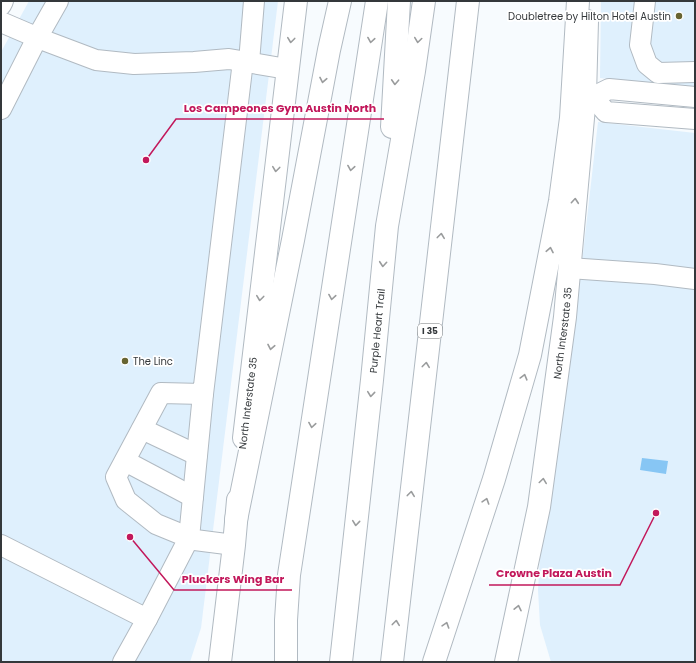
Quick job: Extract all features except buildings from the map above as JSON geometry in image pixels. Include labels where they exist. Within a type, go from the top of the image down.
[{"type":"main road","name":"North Interstate 35","points":[[220,662],[234,545],[241,467],[296,1]]},
{"type":"main road","points":[[236,520],[340,1]]},
{"type":"main road","points":[[286,662],[286,620],[289,576],[377,1]]},
{"type":"main road","points":[[387,226],[399,1]]},
{"type":"main road","name":"Purple Heart Trail","points":[[341,662],[372,380],[387,226],[414,71],[424,1]]},
{"type":"main road","name":"I 35","points":[[392,662],[468,1]]},
{"type":"main road","points":[[434,662],[494,479],[530,355],[560,201],[571,118],[578,1]]},
{"type":"main road","name":"North Interstate 35","points":[[508,657],[539,507],[565,317],[569,268],[589,97],[587,1]]},
{"type":"street","points":[[1,5],[3,1]]},
{"type":"street","points":[[1,109],[37,38],[58,1]]},
{"type":"street","points":[[123,662],[189,538],[203,394],[254,1]]},
{"type":"street","points":[[645,1],[640,45],[647,64],[658,72],[695,72]]},
{"type":"street","points":[[1,22],[37,38],[96,60],[134,64],[229,59],[287,69]]},
{"type":"street","points":[[695,98],[609,89],[589,97],[606,112],[695,119]]},
{"type":"street","points":[[569,268],[655,274],[695,279]]},
{"type":"street","points":[[203,394],[161,393],[116,477],[126,500],[156,524],[195,540],[234,545]]},
{"type":"street","points":[[142,429],[197,455]]},
{"type":"street","points":[[125,461],[193,497]]},
{"type":"street","points":[[1,545],[147,619]]},
{"type":"shaded area","points":[[29,1],[278,1],[201,628],[190,662],[1,662],[1,52]]},
{"type":"shaded area","points":[[601,1],[695,1],[695,90],[600,78]]},
{"type":"shaded area","points":[[598,122],[695,133],[695,662],[551,662],[540,625],[538,590],[540,557],[578,297]]},
{"type":"water","points":[[642,458],[668,461],[666,474],[640,470]]},
{"type":"place","name":"Doubletree by Hilton Hotel Austin","points":[[679,16]]},
{"type":"place","name":"Los Campeones Gym Austin North","points":[[146,160]]},
{"type":"place","name":"The Linc","points":[[125,361]]},
{"type":"place","name":"Crowne Plaza Austin","points":[[656,513]]},
{"type":"place","name":"Pluckers Wing Bar","points":[[130,537]]}]
